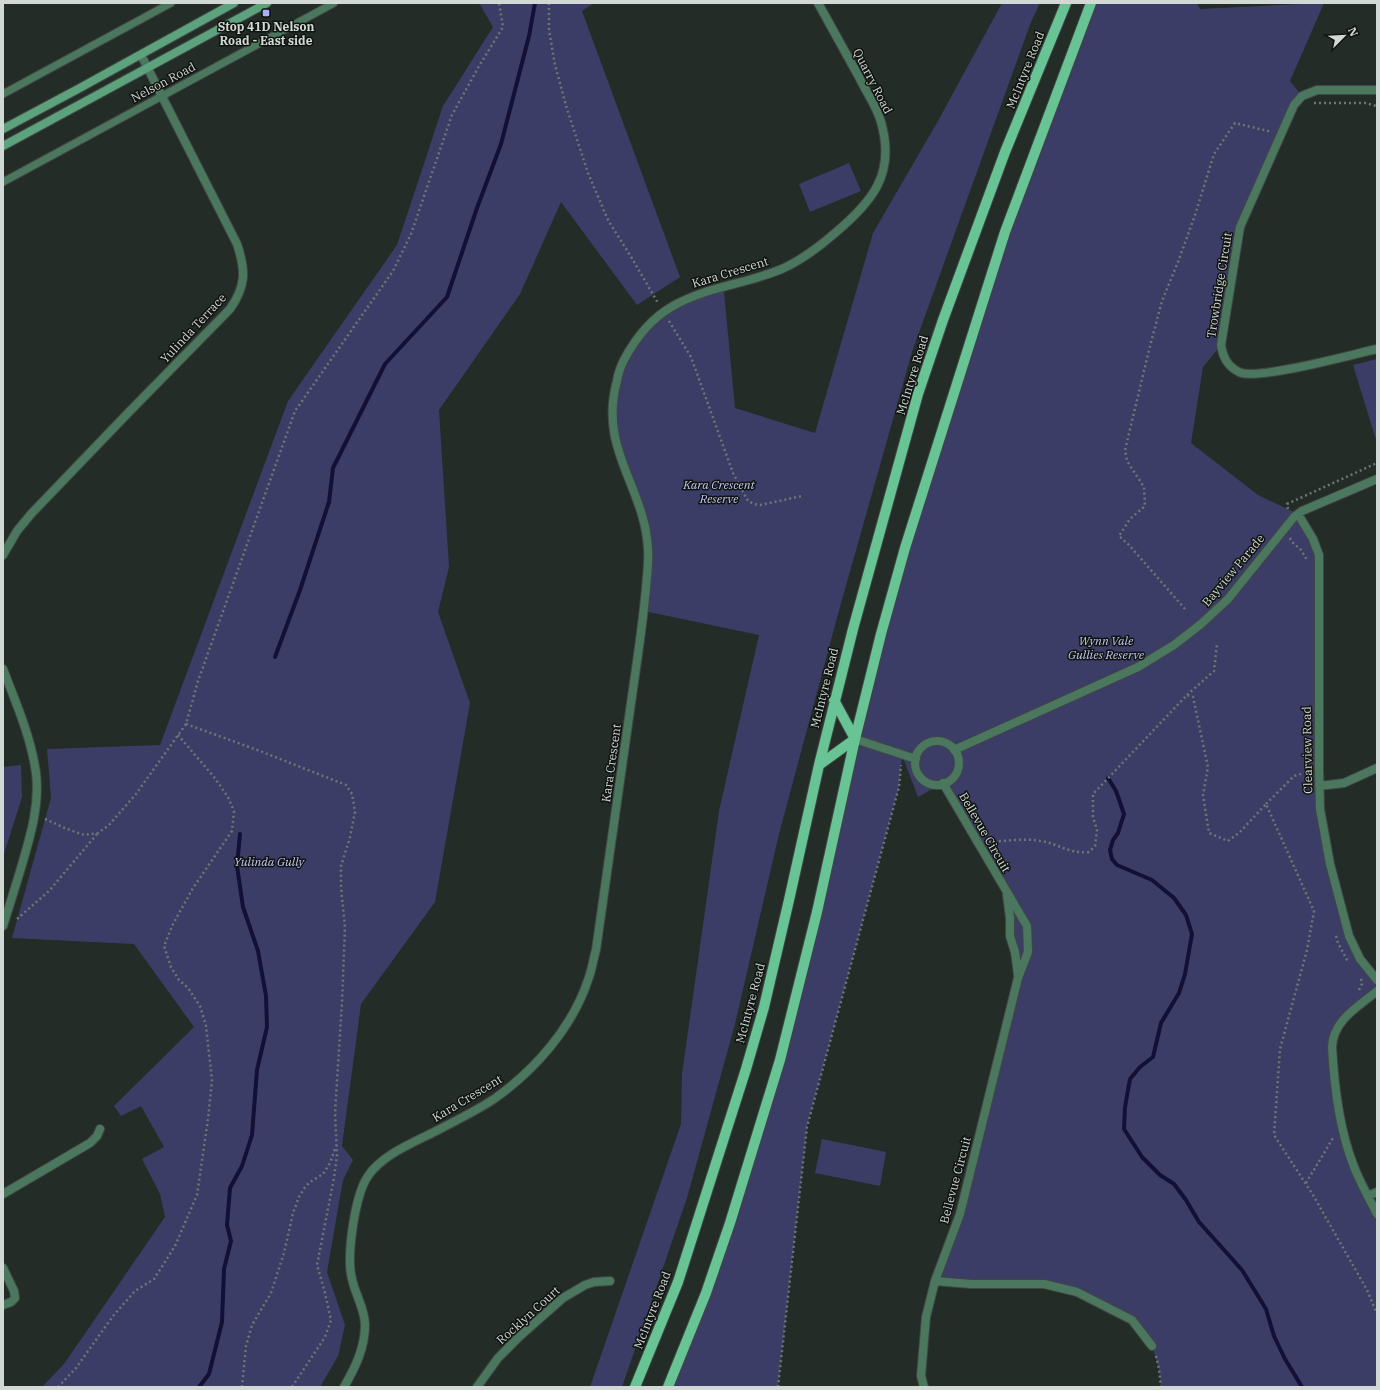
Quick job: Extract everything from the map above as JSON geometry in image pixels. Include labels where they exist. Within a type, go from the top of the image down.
[{"type":"main road","points":[[3,129],[234,3]]},
{"type":"main road","name":"Nelson Road","points":[[3,146],[266,3]]},
{"type":"main road","name":"McIntyre Road","points":[[636,1387],[678,1282],[746,1069],[764,1007],[788,908],[834,700],[860,600],[921,387],[943,320],[1005,152],[1066,3]]},
{"type":"main road","points":[[668,1387],[706,1293],[728,1230],[780,1060],[794,1009],[817,912],[855,739],[881,634],[905,548],[1005,232],[1091,3]]},
{"type":"main road","points":[[834,700],[855,739]]},
{"type":"main road","points":[[819,764],[855,739]]},
{"type":"street","name":"Quarry Road","points":[[818,3],[880,119],[885,143],[885,159],[882,176]]},
{"type":"street","name":"Yulinda Terrace","points":[[3,555],[17,531],[31,514],[225,315],[236,301],[241,290],[244,278],[244,267],[237,244],[141,55]]},
{"type":"street","name":"Trowbridge Circuit","points":[[1376,92],[1317,90],[1302,96],[1294,105],[1239,231],[1221,345],[1223,357],[1229,366],[1240,373],[1249,374],[1269,373],[1377,349]]},
{"type":"street","name":"Kara Crescent","points":[[347,1386],[362,1350],[365,1334],[364,1316],[352,1280],[349,1256],[357,1204],[368,1177],[380,1162],[477,1109],[517,1082],[540,1059],[563,1029],[573,1014],[588,981],[596,950],[624,754],[644,612],[648,558],[648,546],[644,525],[617,450],[612,422],[614,390],[624,361],[641,334],[671,307],[706,291],[783,268],[809,254],[842,228],[862,208],[876,189],[882,176]]},
{"type":"street","name":"Bayview Parade","points":[[954,750],[1138,667],[1174,645],[1201,624],[1228,599],[1284,528],[1298,514],[1377,479]]},
{"type":"street","name":"Clearview Road","points":[[1298,514],[1313,539],[1319,555],[1318,769],[1320,809],[1330,864],[1349,936],[1360,959],[1377,980]]},
{"type":"street","points":[[3,669],[34,760],[36,785],[35,814],[3,926]]},
{"type":"street","points":[[855,739],[916,759]]},
{"type":"street","points":[[939,741],[947,744],[954,750],[958,758],[959,766],[954,777],[948,782],[936,785],[929,784],[920,777],[916,771],[916,759],[922,746],[930,742],[939,741]]},
{"type":"street","points":[[1319,786],[1344,783],[1377,768]]},
{"type":"street","name":"Bellevue Circuit","points":[[924,1387],[921,1376],[926,1317],[935,1281],[960,1214],[1018,978],[1028,952],[1027,926],[1017,907],[1006,893],[943,783]]},
{"type":"street","name":"Bellevue Circuit","points":[[1006,893],[1010,918],[1010,936],[1015,952],[1018,978]]},
{"type":"street","points":[[1377,991],[1340,1023],[1332,1038],[1332,1060],[1342,1124],[1353,1164],[1377,1214]]},
{"type":"street","points":[[3,1194],[90,1143],[97,1136],[100,1129]]},
{"type":"street","points":[[1368,1196],[1377,1192]]},
{"type":"street","points":[[3,1268],[14,1291],[15,1298],[11,1302],[3,1305]]},
{"type":"street","name":"Rocklyn Court","points":[[477,1387],[498,1358],[520,1336],[563,1298],[585,1285],[594,1282],[610,1281]]},
{"type":"street","points":[[935,1281],[971,1284],[1044,1284],[1077,1292],[1132,1320],[1152,1346]]},
{"type":"lane","points":[[3,94],[171,3]]},
{"type":"lane","name":"Nelson Road","points":[[3,181],[334,3]]},
{"type":"path","points":[[17,919],[49,891],[98,833],[109,825],[136,794],[186,724],[198,681],[295,411],[393,271],[411,234],[452,115],[478,66],[503,27],[499,3]]},
{"type":"path","points":[[549,3],[549,30],[555,65],[567,109],[588,173],[608,220],[691,357],[726,458],[733,473],[748,501],[754,504],[760,505],[802,496]]},
{"type":"path","points":[[1310,106],[1313,103],[1342,102],[1365,103],[1377,106]]},
{"type":"path","points":[[1185,609],[1129,545],[1119,536],[1130,519],[1145,506],[1144,487],[1128,461],[1125,450],[1162,301],[1193,222],[1214,154],[1235,123],[1281,134]]},
{"type":"path","points":[[1287,504],[1377,463]]},
{"type":"path","points":[[978,843],[1031,839],[1044,841],[1068,851],[1079,853],[1089,852],[1095,846],[1097,830],[1093,817],[1093,794],[1187,695],[1214,671],[1217,644]]},
{"type":"path","points":[[1187,695],[1193,697],[1208,767],[1202,795],[1209,833],[1228,841],[1240,832],[1294,776],[1318,769]]},
{"type":"path","points":[[186,724],[346,785],[352,794],[355,812],[350,837],[341,866],[345,927],[335,1113],[337,1155],[317,1265],[331,1320],[325,1337],[292,1387]]},
{"type":"path","points":[[58,1387],[76,1368],[113,1316],[135,1291],[154,1280],[175,1246],[197,1194],[212,1080],[206,1026],[200,1006],[188,988],[179,980],[171,967],[164,946],[173,924],[193,888],[232,831],[234,811],[228,797],[214,777],[178,735]]},
{"type":"path","points":[[778,1387],[807,1127],[899,787],[902,754]]},
{"type":"path","points":[[1266,804],[1314,911],[1307,950],[1280,1049],[1274,1135],[1306,1183],[1367,1290],[1377,1314]]},
{"type":"path","points":[[35,814],[66,829],[84,835],[98,833]]},
{"type":"path","points":[[1306,1183],[1342,1124]]},
{"type":"path","points":[[242,1387],[246,1346],[252,1325],[271,1293],[284,1253],[293,1213],[299,1197],[310,1182],[323,1174],[330,1163],[337,1144]]},
{"type":"path","points":[[1152,1346],[1159,1369],[1161,1387]]},
{"type":"green space","name":"Yulinda Gully","points":[[479,3],[594,3],[582,11],[680,277],[637,305],[561,202],[520,294],[439,410],[449,567],[438,612],[470,703],[435,902],[361,1004],[342,1146],[353,1160],[343,1180],[327,1272],[345,1325],[338,1356],[320,1387],[42,1387],[64,1364],[165,1217],[160,1194],[142,1159],[164,1147],[141,1106],[121,1116],[114,1106],[194,1027],[134,944],[12,938],[51,798],[47,749],[160,745],[288,401],[397,245],[443,106],[493,27]]},
{"type":"green space","name":"Kara Crescent Reserve","points":[[1002,3],[1040,3],[1031,22],[912,352],[838,614],[779,834],[735,1024],[687,1198],[622,1387],[590,1387],[681,1124],[682,1074],[719,811],[759,635],[644,611],[648,546],[612,422],[624,361],[663,313],[721,286],[724,292],[735,408],[815,433],[873,233],[938,121]]},
{"type":"green space","name":"Wynn Vale Gullies Reserve","points":[[1091,3],[1197,3],[1200,9],[1324,3],[1290,81],[1302,96],[1240,227],[1221,345],[1203,367],[1191,443],[1258,495],[1298,514],[1317,547],[1320,809],[1349,936],[1377,980],[1377,991],[1349,1015],[1332,1038],[1347,1147],[1377,1214],[1377,1387],[1161,1387],[1159,1369],[1152,1346],[1132,1320],[1061,1288],[935,1281],[951,1236],[1018,978],[1006,893],[943,783],[918,797],[902,755],[899,787],[807,1127],[778,1387],[668,1387],[767,1101],[881,634],[1005,232]]},
{"type":"green space","points":[[849,163],[861,191],[810,212],[799,184]]},
{"type":"green space","points":[[1377,359],[1377,443],[1353,365]]},
{"type":"green space","points":[[21,765],[22,797],[3,857],[3,767]]},
{"type":"green space","points":[[822,1139],[886,1152],[880,1186],[815,1173]]},
{"type":"waterway","points":[[275,657],[300,590],[329,502],[333,468],[385,364],[447,297],[477,208],[501,144],[529,36],[535,3]]},
{"type":"waterway","points":[[1108,778],[1116,791],[1124,814],[1118,833],[1113,840],[1110,850],[1112,859],[1117,865],[1152,880],[1174,898],[1186,915],[1192,934],[1185,974],[1179,993],[1161,1023],[1153,1057],[1140,1067],[1130,1079],[1125,1107],[1124,1129],[1142,1157],[1160,1175],[1174,1184],[1186,1200],[1199,1222],[1242,1270],[1266,1309],[1274,1336],[1285,1359],[1302,1387]]},
{"type":"waterway","points":[[199,1387],[209,1374],[222,1322],[224,1269],[231,1241],[227,1225],[230,1188],[242,1166],[252,1135],[257,1070],[267,1027],[266,996],[258,951],[243,907],[237,866],[240,834]]},
{"type":"place","name":"Stop 41D Nelson Road - East side","points":[[266,13]]}]
